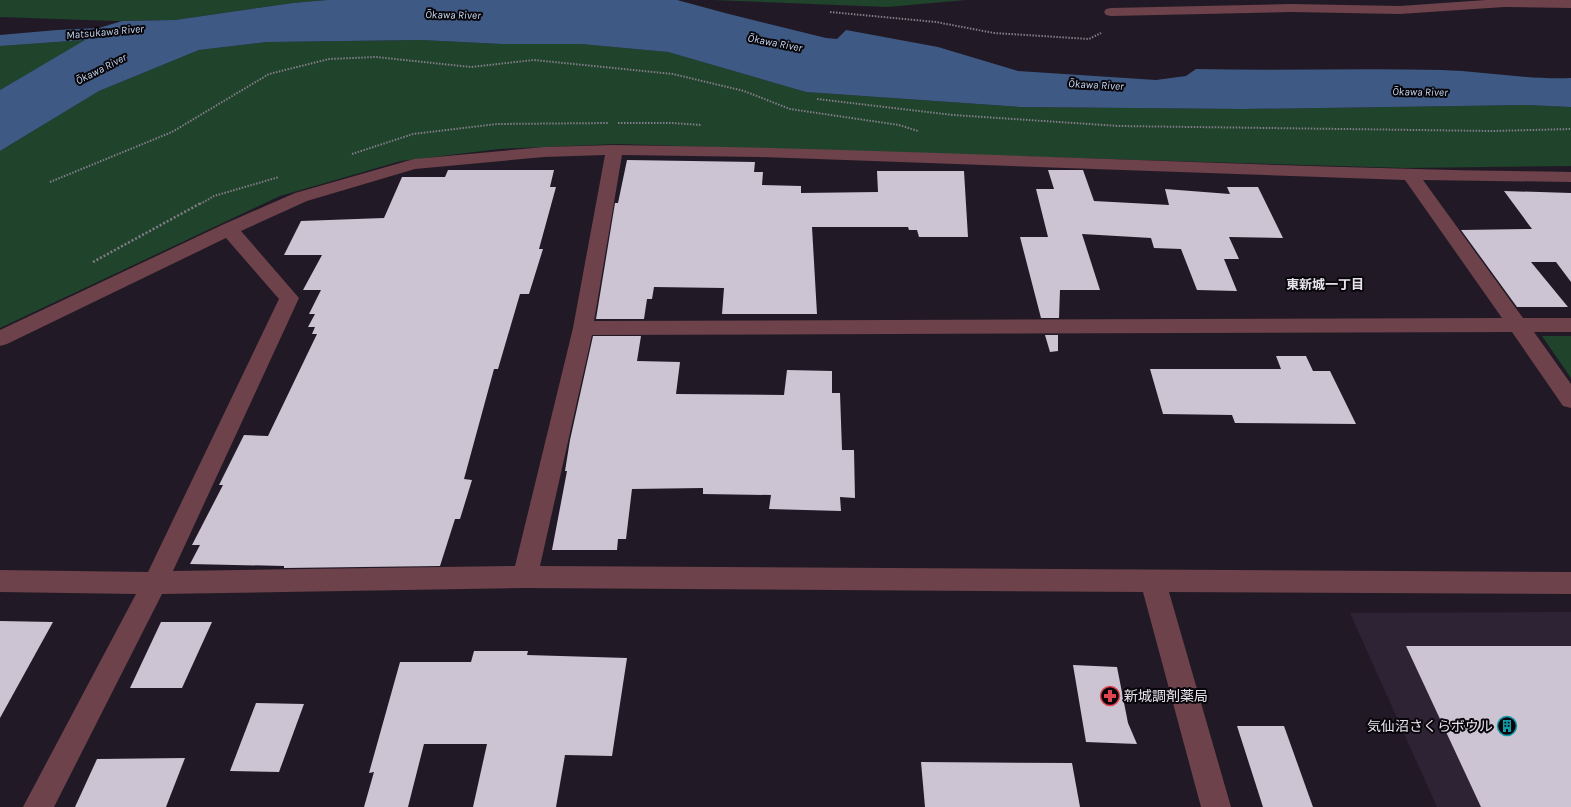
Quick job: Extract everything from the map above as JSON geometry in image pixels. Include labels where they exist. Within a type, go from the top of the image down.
[{"type":"street","points":[[1111,12],[1291,8],[1400,10],[1504,3],[1571,4]]},
{"type":"street","points":[[525,577],[583,328],[614,150]]},
{"type":"street","points":[[0,339],[229,229],[300,197],[414,164],[544,152],[614,150],[759,152],[1410,175],[1571,176]]},
{"type":"street","points":[[1410,175],[1571,400]]},
{"type":"street","points":[[38,807],[156,583],[289,298],[229,229]]},
{"type":"street","points":[[583,328],[1571,325]]},
{"type":"street","points":[[0,581],[156,583],[525,577],[1571,583]]},
{"type":"street","points":[[1152,581],[1216,807]]},
{"type":"path","points":[[830,12],[936,22],[994,33],[1089,39],[1120,24],[1111,12]]},
{"type":"path","points":[[50,182],[172,132],[269,74],[329,59],[376,57],[472,68],[534,60],[673,74],[744,91],[790,109],[899,125],[921,132]]},
{"type":"path","points":[[817,99],[953,114],[1120,126],[1492,131],[1571,129]]},
{"type":"shaded area","points":[[1571,612],[1571,807],[1437,807],[1350,613]]},
{"type":"green space","points":[[0,0],[327,0],[293,3],[175,20],[115,21],[0,17]]},
{"type":"green space","points":[[712,0],[966,0],[887,7]]},
{"type":"green space","points":[[86,40],[0,90],[0,46]]},
{"type":"green space","points":[[421,40],[502,44],[581,44],[668,52],[806,92],[1020,107],[1244,109],[1527,105],[1571,107],[1571,166],[1405,168],[618,144],[499,149],[401,161],[280,196],[0,328],[0,151],[99,91],[199,50],[267,42]]},
{"type":"green space","points":[[1542,336],[1571,336],[1571,378]]},
{"type":"water","points":[[327,0],[677,0],[826,38],[837,39],[846,30],[938,47],[1018,71],[1156,80],[1186,76],[1196,69],[1441,70],[1522,77],[1571,78],[1571,107],[1527,105],[1244,109],[1020,107],[806,92],[668,52],[581,44],[502,44],[421,40],[267,42],[199,50],[99,91],[0,151],[0,90],[85,40],[0,46],[0,35],[99,28],[122,21],[175,20],[293,3]]},
{"type":"building","points":[[627,160],[755,162],[754,172],[763,172],[762,185],[801,186],[801,193],[878,192],[877,171],[964,171],[968,237],[919,237],[917,230],[909,230],[908,227],[812,227],[817,314],[722,314],[724,288],[654,287],[652,299],[647,299],[644,319],[596,319],[615,203],[618,203]]},
{"type":"building","points":[[448,170],[554,170],[550,187],[556,187],[539,249],[543,249],[529,294],[520,294],[498,369],[494,369],[464,479],[472,480],[460,519],[455,519],[440,566],[284,568],[284,566],[190,564],[200,545],[192,545],[223,485],[219,485],[244,435],[268,436],[317,334],[312,334],[315,327],[308,327],[315,314],[309,314],[321,290],[303,290],[322,255],[284,255],[301,221],[384,218],[402,177],[445,177]]},
{"type":"building","points":[[1048,170],[1083,170],[1094,201],[1169,205],[1165,189],[1230,194],[1227,187],[1258,187],[1283,238],[1229,237],[1239,259],[1224,259],[1237,291],[1197,290],[1181,249],[1154,248],[1151,238],[1082,234],[1100,290],[1060,290],[1059,318],[1041,318],[1020,237],[1048,237],[1036,189],[1054,189]]},
{"type":"building","points":[[1504,191],[1571,193],[1571,282],[1556,262],[1531,262],[1568,307],[1517,307],[1461,230],[1532,229]]},
{"type":"building","points":[[1045,335],[1058,335],[1058,351],[1050,352]]},
{"type":"building","points":[[593,336],[641,336],[637,361],[680,362],[676,394],[784,395],[787,370],[832,371],[832,393],[840,393],[842,450],[854,450],[855,498],[840,497],[841,511],[769,509],[771,495],[703,494],[703,488],[632,489],[626,539],[618,539],[617,550],[552,550],[567,471],[565,471],[570,440]]},
{"type":"building","points":[[1276,356],[1306,356],[1313,371],[1330,371],[1356,424],[1235,423],[1232,415],[1163,414],[1150,369],[1281,369]]},
{"type":"building","points":[[0,621],[53,622],[0,718]]},
{"type":"building","points":[[161,622],[212,622],[182,688],[130,688]]},
{"type":"building","name":"気仙沼さくらボウル","points":[[1406,646],[1571,646],[1571,807],[1481,807]]},
{"type":"building","points":[[474,651],[528,651],[527,655],[627,658],[612,756],[565,755],[556,807],[473,807],[487,744],[424,744],[408,807],[364,807],[374,772],[369,773],[400,662],[471,662]]},
{"type":"building","points":[[1073,665],[1117,667],[1128,723],[1137,744],[1086,742]]},
{"type":"building","points":[[256,703],[304,704],[279,772],[230,771]]},
{"type":"building","points":[[1237,726],[1284,726],[1313,807],[1263,807]]},
{"type":"building","points":[[185,758],[166,807],[75,807],[97,759]]},
{"type":"building","points":[[921,762],[1072,763],[1080,807],[925,807]]},
{"type":"place","name":"新城調剤薬局","points":[[1110,696]]},
{"type":"place","name":"気仙沼さくらボウル","points":[[1507,726]]},
{"type":"district","name":"東新城一丁目","points":[[1325,284]]},
{"type":"water label","name":"Ōkawa River","points":[[453,15]]},
{"type":"water label","name":"Matsukawa River","points":[[105,32]]},
{"type":"water label","name":"Ōkawa River","points":[[775,43]]},
{"type":"water label","name":"Ōkawa River","points":[[101,69]]},
{"type":"water label","name":"Ōkawa River","points":[[1096,85]]},
{"type":"water label","name":"Ōkawa River","points":[[1420,92]]}]
